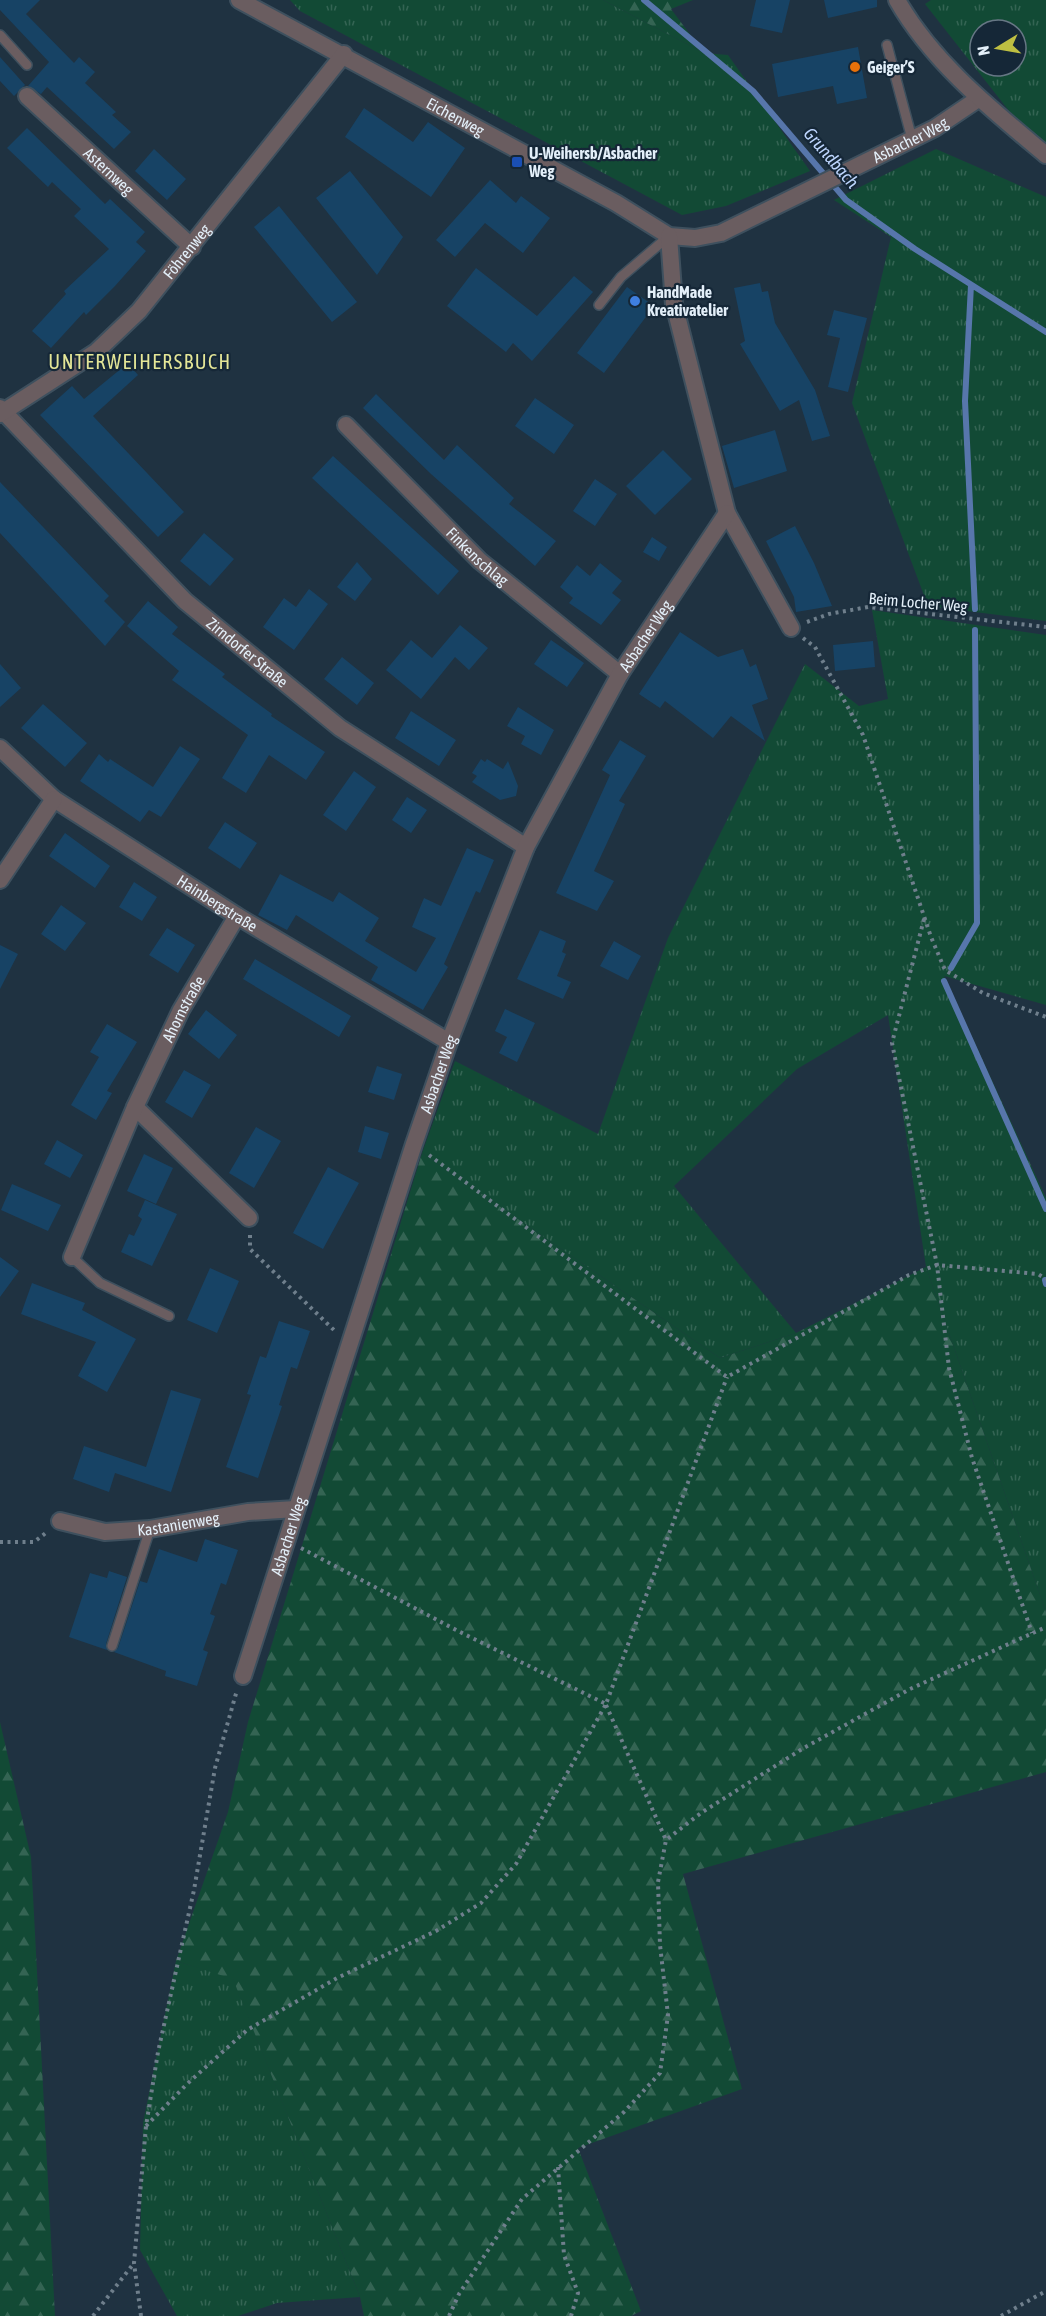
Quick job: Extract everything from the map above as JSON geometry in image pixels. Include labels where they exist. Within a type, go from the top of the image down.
[{"type":"street","name":"Eichenweg","points":[[239,0],[344,54],[616,203],[669,236]]},
{"type":"street","points":[[897,0],[906,16],[942,62],[978,99],[1046,154]]},
{"type":"street","name":"Föhrenweg","points":[[1,411],[96,352],[139,310],[192,247],[344,54]]},
{"type":"street","name":"Asternweg","points":[[27,96],[192,247]]},
{"type":"street","name":"Asbacher Weg","points":[[669,236],[695,238],[721,233],[935,128],[978,99]]},
{"type":"street","points":[[669,236],[674,304],[727,513],[791,628]]},
{"type":"street","name":"Zirndorfer Straße","points":[[1,411],[185,601],[340,728],[526,847]]},
{"type":"street","name":"Finkenschlag","points":[[346,425],[480,561],[620,674]]},
{"type":"street","name":"Asbacher Weg","points":[[243,1676],[414,1144],[449,1042],[526,847],[620,674],[727,513]]},
{"type":"street","name":"Hainbergstraße","points":[[0,748],[54,799],[237,916],[449,1042]]},
{"type":"street","points":[[0,880],[54,799]]},
{"type":"street","name":"Ahornstraße","points":[[72,1257],[135,1107],[181,1010],[237,916]]},
{"type":"street","points":[[135,1107],[249,1218]]},
{"type":"street","name":"Kastanienweg","points":[[60,1521],[105,1532],[150,1529],[248,1512],[296,1509]]},
{"type":"lane","points":[[0,35],[27,65]]},
{"type":"lane","points":[[887,45],[912,139]]},
{"type":"lane","points":[[599,305],[621,277],[669,236]]},
{"type":"lane","points":[[72,1257],[100,1283],[169,1316]]},
{"type":"lane","points":[[112,1647],[150,1529]]},
{"type":"path","name":"Beim Locher Weg","points":[[791,628],[829,614],[868,607],[1046,627]]},
{"type":"path","points":[[791,628],[815,647],[863,735],[924,919],[945,970],[982,993],[1046,1017]]},
{"type":"path","points":[[924,919],[892,1043],[937,1265],[949,1368],[972,1458],[1032,1633]]},
{"type":"path","points":[[414,1144],[727,1377]]},
{"type":"path","points":[[249,1218],[250,1249],[349,1345]]},
{"type":"path","points":[[146,2126],[187,2084],[247,2030],[337,1978],[436,1931],[481,1903],[516,1864],[606,1704],[727,1377],[909,1275],[937,1265],[1038,1274],[1046,1279]]},
{"type":"path","points":[[0,1542],[34,1542],[60,1521]]},
{"type":"path","points":[[286,1540],[458,1631],[606,1704],[666,1840],[658,1882],[660,1945],[668,2015],[660,2073],[624,2112],[522,2199],[459,2294],[449,2316]]},
{"type":"path","points":[[666,1840],[701,1813],[802,1749],[910,1689],[1046,1627]]},
{"type":"path","points":[[141,2316],[134,2263],[146,2126],[158,2052],[194,1890],[215,1768],[233,1698],[243,1676]]},
{"type":"path","points":[[558,2166],[564,2255],[578,2293],[571,2316]]},
{"type":"path","points":[[93,2316],[134,2263]]},
{"type":"path","points":[[1001,2316],[1046,2291]]},
{"type":"green space","points":[[290,0],[603,0],[704,53],[728,55],[810,171],[726,206],[682,215],[300,11]]},
{"type":"green space","points":[[603,0],[693,0],[671,9],[704,53]]},
{"type":"green space","points":[[931,0],[1046,0],[1046,158],[983,78],[1028,78],[1028,18],[968,18],[968,59],[925,4]]},
{"type":"green space","points":[[936,149],[1046,197],[1046,621],[928,606],[852,403],[891,237],[834,200]]},
{"type":"green space","points":[[872,610],[1046,635],[1046,1005],[944,976],[1046,1198],[1046,1612],[926,1267],[888,1015],[797,1069],[674,1186],[796,1333],[720,1358],[422,1153],[455,1061],[598,1134],[668,938],[805,664],[859,706],[888,699]]},
{"type":"green space","points":[[422,1153],[720,1358],[796,1333],[926,1267],[1046,1612],[1046,1772],[683,1874],[742,2089],[578,2148],[641,2311],[631,2316],[364,2316],[360,2297],[233,1979],[176,1961],[228,1812],[248,1722]]},
{"type":"green space","points":[[0,1722],[31,1857],[55,2316],[0,2316]]},
{"type":"green space","points":[[176,1961],[233,1978],[360,2297],[277,2303],[238,2316],[177,2316],[140,2250],[143,2123]]},
{"type":"building","points":[[0,0],[40,0],[26,14],[74,63],[79,57],[95,72],[85,83],[116,112],[112,115],[131,132],[114,149],[47,87],[41,94],[28,86],[49,62],[0,10]]},
{"type":"building","points":[[756,0],[790,0],[782,33],[750,26]]},
{"type":"building","points":[[824,0],[877,0],[877,7],[828,18]]},
{"type":"building","points":[[858,47],[867,98],[837,104],[833,86],[778,97],[772,64]]},
{"type":"building","points":[[0,57],[25,85],[14,96],[0,81]]},
{"type":"building","points":[[364,108],[413,142],[428,122],[465,148],[431,197],[345,137]]},
{"type":"building","points":[[27,128],[105,204],[110,199],[145,232],[136,242],[146,251],[115,286],[86,315],[84,312],[51,348],[32,331],[66,294],[64,291],[109,249],[74,216],[81,209],[52,182],[48,187],[7,148]]},
{"type":"building","points":[[154,149],[186,179],[167,200],[135,171]]},
{"type":"building","points":[[350,171],[403,237],[377,275],[316,198]]},
{"type":"building","points":[[490,180],[516,203],[521,196],[550,218],[523,253],[485,223],[455,257],[436,240]]},
{"type":"building","points":[[279,206],[357,302],[332,322],[254,227]]},
{"type":"building","points":[[476,268],[537,316],[574,276],[593,292],[532,361],[513,343],[506,352],[447,306]]},
{"type":"building","points":[[760,283],[762,292],[768,291],[775,323],[815,390],[830,436],[812,441],[799,400],[780,411],[740,344],[745,341],[734,288]]},
{"type":"building","points":[[627,287],[654,306],[604,373],[577,353]]},
{"type":"building","points":[[834,310],[867,318],[848,392],[828,387],[840,338],[827,335]]},
{"type":"building","points":[[128,363],[138,375],[93,416],[184,512],[158,537],[40,415],[72,386],[84,399]]},
{"type":"building","points":[[376,394],[444,460],[457,445],[514,498],[509,504],[556,541],[535,566],[431,474],[363,408]]},
{"type":"building","points":[[535,398],[574,425],[554,454],[515,426]]},
{"type":"building","points":[[775,430],[787,471],[734,488],[722,446]]},
{"type":"building","points":[[663,450],[692,479],[655,515],[626,486]]},
{"type":"building","points":[[333,456],[459,571],[438,595],[312,478]]},
{"type":"building","points":[[595,479],[617,494],[595,526],[573,511]]},
{"type":"building","points":[[0,482],[109,596],[104,601],[125,622],[105,646],[0,533]]},
{"type":"building","points":[[795,526],[832,606],[796,612],[794,597],[766,541]]},
{"type":"building","points":[[204,533],[234,559],[210,586],[180,561]]},
{"type":"building","points":[[652,537],[667,547],[659,561],[643,552]]},
{"type":"building","points":[[357,562],[372,579],[355,601],[337,587]]},
{"type":"building","points":[[600,563],[622,581],[612,593],[621,600],[601,625],[569,603],[573,598],[560,587],[577,565],[590,576]]},
{"type":"building","points":[[309,589],[328,604],[294,650],[263,627],[284,598],[296,607]]},
{"type":"building","points":[[148,601],[178,627],[172,634],[225,674],[222,677],[272,714],[271,716],[325,752],[306,780],[269,755],[246,793],[222,778],[248,735],[172,680],[179,671],[127,626]]},
{"type":"building","points":[[460,625],[488,648],[469,670],[455,657],[421,699],[386,670],[411,640],[432,658]]},
{"type":"building","points":[[680,632],[718,657],[743,649],[750,667],[756,664],[768,699],[752,705],[765,741],[731,716],[713,738],[665,701],[660,708],[639,694]]},
{"type":"building","points":[[551,640],[584,663],[567,687],[534,664]]},
{"type":"building","points":[[873,641],[875,667],[835,671],[833,645]]},
{"type":"building","points":[[342,657],[374,683],[357,705],[324,679]]},
{"type":"building","points":[[0,664],[21,688],[0,707]]},
{"type":"building","points":[[43,704],[87,743],[65,767],[21,728]]},
{"type":"building","points":[[518,707],[554,730],[541,755],[521,744],[525,736],[507,726]]},
{"type":"building","points":[[411,711],[456,740],[439,766],[395,738]]},
{"type":"building","points":[[620,740],[646,756],[619,801],[625,804],[594,871],[614,881],[597,911],[556,893],[610,775],[602,770]]},
{"type":"building","points":[[180,746],[200,759],[161,817],[149,810],[140,822],[80,781],[99,754],[108,762],[110,759],[153,787]]},
{"type":"building","points":[[481,759],[485,762],[487,759],[503,769],[508,761],[518,786],[516,796],[500,800],[472,782],[477,776],[472,773]]},
{"type":"building","points":[[354,771],[376,787],[346,831],[323,815]]},
{"type":"building","points":[[407,797],[427,810],[411,833],[392,820]]},
{"type":"building","points":[[225,822],[257,843],[240,869],[208,848]]},
{"type":"building","points":[[65,833],[110,866],[95,888],[49,856]]},
{"type":"building","points":[[467,848],[494,860],[480,893],[476,891],[444,964],[448,967],[423,1010],[371,980],[378,967],[296,915],[287,930],[258,915],[280,874],[333,902],[339,892],[379,918],[365,941],[416,972],[436,938],[412,927],[424,898],[441,906]]},
{"type":"building","points":[[134,882],[157,897],[142,921],[119,907]]},
{"type":"building","points":[[61,905],[86,923],[65,951],[41,934]]},
{"type":"building","points":[[167,928],[195,945],[178,973],[149,955]]},
{"type":"building","points":[[540,930],[566,941],[562,952],[566,954],[557,976],[571,982],[563,999],[517,979]]},
{"type":"building","points":[[614,941],[641,956],[628,980],[600,966]]},
{"type":"building","points":[[0,945],[18,954],[0,989]]},
{"type":"building","points":[[255,959],[351,1016],[339,1037],[243,979]]},
{"type":"building","points":[[505,1009],[535,1023],[517,1062],[499,1053],[507,1037],[495,1031]]},
{"type":"building","points":[[206,1010],[237,1035],[219,1059],[188,1034]]},
{"type":"building","points":[[107,1024],[137,1042],[107,1091],[112,1093],[96,1120],[71,1105],[99,1057],[90,1052]]},
{"type":"building","points":[[377,1066],[402,1074],[394,1100],[368,1092]]},
{"type":"building","points":[[184,1070],[211,1085],[192,1118],[165,1102]]},
{"type":"building","points":[[365,1126],[389,1133],[381,1159],[358,1152]]},
{"type":"building","points":[[256,1127],[281,1141],[254,1188],[229,1173]]},
{"type":"building","points":[[57,1140],[83,1155],[70,1178],[44,1164]]},
{"type":"building","points":[[144,1154],[173,1168],[156,1204],[127,1191]]},
{"type":"building","points":[[328,1167],[359,1183],[323,1249],[293,1233]]},
{"type":"building","points":[[12,1184],[61,1205],[48,1231],[1,1210]]},
{"type":"building","points":[[145,1200],[177,1214],[152,1266],[121,1252],[129,1234],[134,1236],[142,1219],[138,1216]]},
{"type":"building","points":[[0,1257],[19,1271],[0,1297]]},
{"type":"building","points":[[210,1268],[239,1281],[217,1333],[187,1320]]},
{"type":"building","points":[[32,1283],[85,1303],[82,1310],[136,1339],[107,1392],[78,1376],[96,1342],[21,1314]]},
{"type":"building","points":[[279,1321],[310,1331],[297,1369],[291,1367],[279,1405],[282,1406],[258,1478],[226,1467],[251,1395],[247,1394],[260,1356],[266,1358]]},
{"type":"building","points":[[171,1390],[201,1399],[171,1492],[115,1473],[109,1492],[73,1479],[84,1446],[146,1467]]},
{"type":"building","points":[[205,1539],[238,1550],[226,1585],[221,1583],[210,1614],[215,1616],[203,1650],[208,1652],[197,1686],[165,1676],[166,1671],[114,1652],[118,1648],[140,1581],[147,1583],[159,1549],[197,1562]]},
{"type":"building","points":[[109,1571],[127,1577],[106,1644],[107,1650],[69,1637],[90,1573],[107,1578]]},
{"type":"waterway","name":"Grundbach","points":[[644,0],[753,91],[846,200],[915,249],[1046,332]]},
{"type":"waterway","points":[[971,285],[965,401],[975,609]]},
{"type":"waterway","points":[[951,968],[977,923],[975,630]]},
{"type":"waterway","points":[[944,981],[1046,1209]]},
{"type":"waterway","points":[[1045,1280],[1046,1284]]},
{"type":"place","name":"Geiger’S","points":[[855,67]]},
{"type":"place","name":"U-Weihersb/Asbacher Weg","points":[[517,162]]},
{"type":"place","name":"HandMade Kreativatelier","points":[[635,301]]},
{"type":"district","name":"UNTERWEIHERSBUCH","points":[[140,362]]}]
